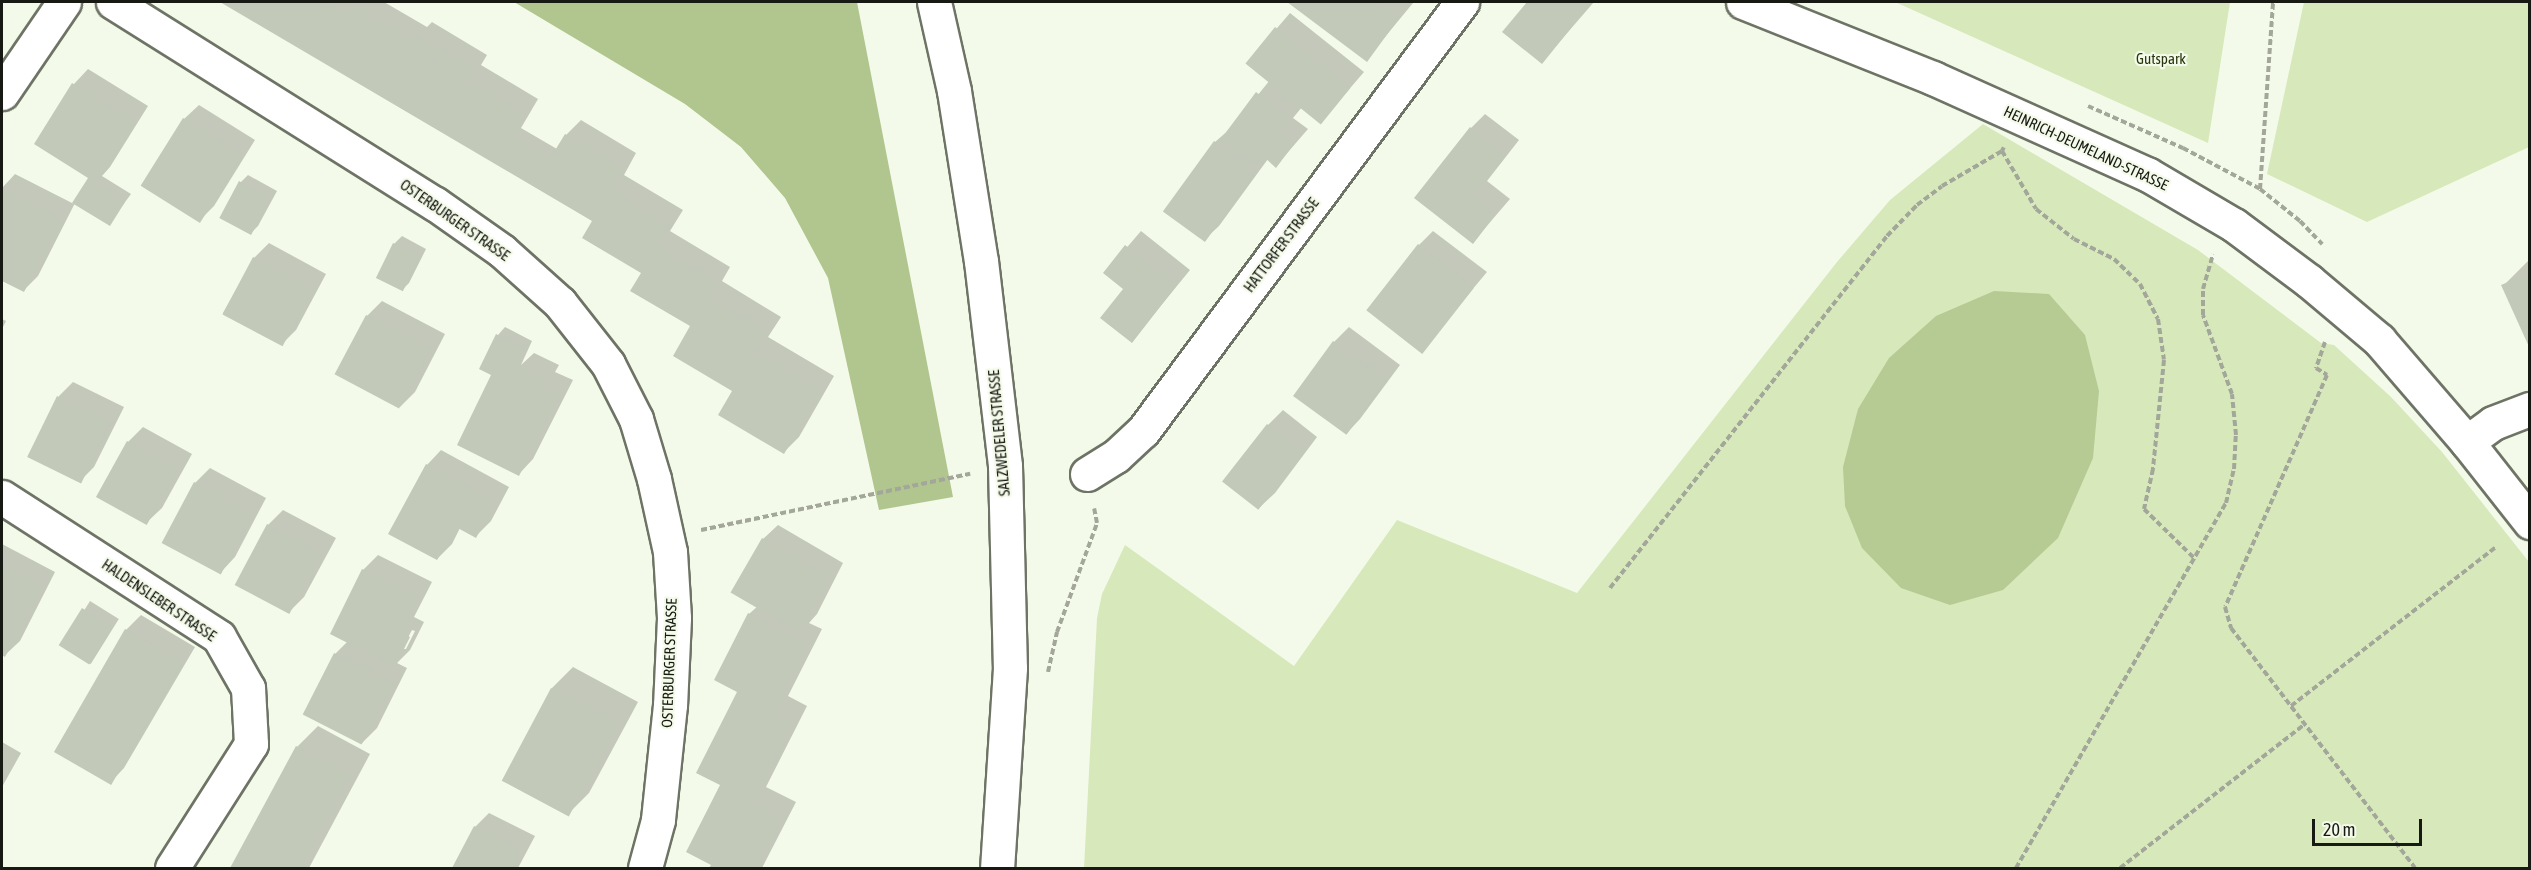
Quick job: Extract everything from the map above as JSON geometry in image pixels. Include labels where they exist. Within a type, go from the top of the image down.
[{"type":"street","points":[[2,93],[64,2]]},
{"type":"street","name":"OSTERBURGER STRASSE","points":[[113,2],[434,203],[502,250],[560,303],[608,364],[636,419],[668,536],[674,618],[670,705],[658,820],[645,868]]},
{"type":"street","name":"SALZWEDELER STRASSE","points":[[934,2],[954,90],[981,261],[1005,466],[1010,668],[997,868]]},
{"type":"street","name":"HATTORFER STRASSE","points":[[1087,474],[1116,456],[1143,431],[1462,2]]},
{"type":"street","name":"HEINRICH-DEUMELAND-STRASSE","points":[[1743,2],[2017,115],[2146,174],[2234,225],[2309,281],[2379,340],[2467,442],[2529,522]]},
{"type":"street","points":[[2467,442],[2493,423],[2529,409]]},
{"type":"street","name":"HALDENSLEBER STRASSE","points":[[2,497],[219,637],[248,688],[251,744],[172,868]]},
{"type":"path","points":[[2260,189],[2272,2]]},
{"type":"path","points":[[1610,588],[1887,236],[1917,205],[1942,186],[2002,151],[2017,115]]},
{"type":"path","points":[[2002,151],[2036,209],[2074,238],[2114,259],[2140,284],[2158,319],[2164,360],[2153,469],[2144,508],[2195,559]]},
{"type":"path","points":[[2016,868],[2226,502],[2234,469],[2236,435],[2232,394],[2203,315],[2203,289],[2213,253],[2222,260]]},
{"type":"path","points":[[2318,336],[2326,343],[2316,368],[2327,375],[2225,607],[2231,628],[2415,868]]},
{"type":"path","points":[[970,462],[972,484]]},
{"type":"path","points":[[668,536],[971,474]]},
{"type":"path","points":[[1047,681],[1057,632],[1097,523],[1087,474]]},
{"type":"path","points":[[2291,706],[2496,548]]},
{"type":"path","points":[[2120,868],[2305,724]]},
{"type":"green space","name":"Gutspark","points":[[1895,2],[2230,2],[2208,143]]},
{"type":"green space","points":[[2304,2],[2529,2],[2529,147],[2367,222],[2267,174]]},
{"type":"green space","points":[[1983,124],[2198,250],[2321,343],[2334,345],[2391,397],[2442,452],[2529,562],[2529,868],[1084,868],[1097,618],[1102,594],[1125,545],[1294,666],[1397,520],[1577,593],[1837,262],[1890,200]]},
{"type":"shaded area","points":[[514,2],[857,2],[953,497],[879,510],[828,278],[785,198],[741,147],[685,104]]},
{"type":"shaded area","points":[[1994,291],[2049,294],[2085,335],[2099,391],[2093,458],[2058,538],[2003,590],[1950,605],[1901,588],[1862,548],[1845,506],[1843,467],[1858,409],[1889,358],[1936,316]]},
{"type":"building","points":[[220,2],[325,2],[348,15],[353,6],[413,41],[416,36],[474,70],[468,80],[525,114],[513,134],[551,157],[565,134],[623,168],[610,190],[669,225],[656,246],[716,282],[708,296],[767,332],[755,352],[821,391],[784,454],[718,415],[732,391],[673,356],[690,326],[630,291],[641,273],[582,238],[592,221]]},
{"type":"building","points":[[1287,2],[1377,2],[1399,18],[1367,62]]},
{"type":"building","points":[[1527,2],[1592,2],[1542,64],[1502,32]]},
{"type":"building","points":[[1275,27],[1350,88],[1321,125],[1245,64]]},
{"type":"building","points":[[72,83],[134,121],[96,184],[125,202],[110,226],[72,203],[88,178],[34,144]]},
{"type":"building","points":[[1256,92],[1291,119],[1280,133],[1294,144],[1276,168],[1263,156],[1255,166],[1221,139]]},
{"type":"building","points":[[183,118],[242,155],[200,223],[141,186]]},
{"type":"building","points":[[1470,127],[1505,155],[1473,196],[1496,214],[1473,244],[1414,198]]},
{"type":"building","points":[[1214,141],[1256,172],[1205,242],[1163,211]]},
{"type":"building","points":[[239,181],[271,198],[251,235],[219,218]]},
{"type":"building","points":[[2,189],[61,220],[24,292],[2,281]]},
{"type":"building","points":[[393,243],[420,256],[403,291],[376,278]]},
{"type":"building","points":[[1418,244],[1474,288],[1422,354],[1366,310]]},
{"type":"building","points":[[1125,245],[1177,285],[1132,343],[1100,318],[1123,289],[1103,273]]},
{"type":"building","points":[[253,257],[313,289],[283,346],[222,314]]},
{"type":"building","points":[[2530,273],[2530,349],[2501,285]]},
{"type":"building","points":[[366,315],[430,349],[399,408],[335,374]]},
{"type":"building","points":[[496,334],[526,349],[518,366],[545,380],[542,387],[559,395],[519,476],[457,445],[491,375],[479,369]]},
{"type":"building","points":[[1333,341],[1386,380],[1346,435],[1293,396]]},
{"type":"building","points":[[57,396],[111,422],[81,483],[27,457]]},
{"type":"building","points":[[1267,424],[1303,452],[1258,510],[1222,482]]},
{"type":"building","points":[[127,441],[178,469],[147,525],[96,497]]},
{"type":"building","points":[[426,464],[496,502],[476,538],[456,527],[437,560],[388,534]]},
{"type":"building","points":[[194,482],[253,513],[221,574],[162,543]]},
{"type":"building","points":[[267,524],[322,553],[289,614],[235,585]]},
{"type":"building","points":[[762,538],[830,578],[799,632],[730,593]]},
{"type":"building","points":[[2,566],[42,587],[5,657],[2,655]]},
{"type":"building","points":[[362,569],[418,597],[401,632],[410,637],[395,667],[330,634]]},
{"type":"building","points":[[82,608],[113,627],[89,664],[59,645]]},
{"type":"building","points":[[748,613],[808,644],[774,711],[794,721],[753,802],[782,817],[756,868],[709,868],[711,865],[686,852],[720,785],[696,773],[737,692],[714,680]]},
{"type":"building","points":[[125,629],[182,662],[111,785],[54,752]]},
{"type":"building","points":[[334,653],[393,683],[361,744],[303,714]]},
{"type":"building","points":[[551,688],[618,724],[569,816],[502,781]]},
{"type":"building","points":[[296,746],[350,775],[301,868],[230,868]]},
{"type":"building","points":[[474,826],[521,851],[512,868],[452,868]]}]
